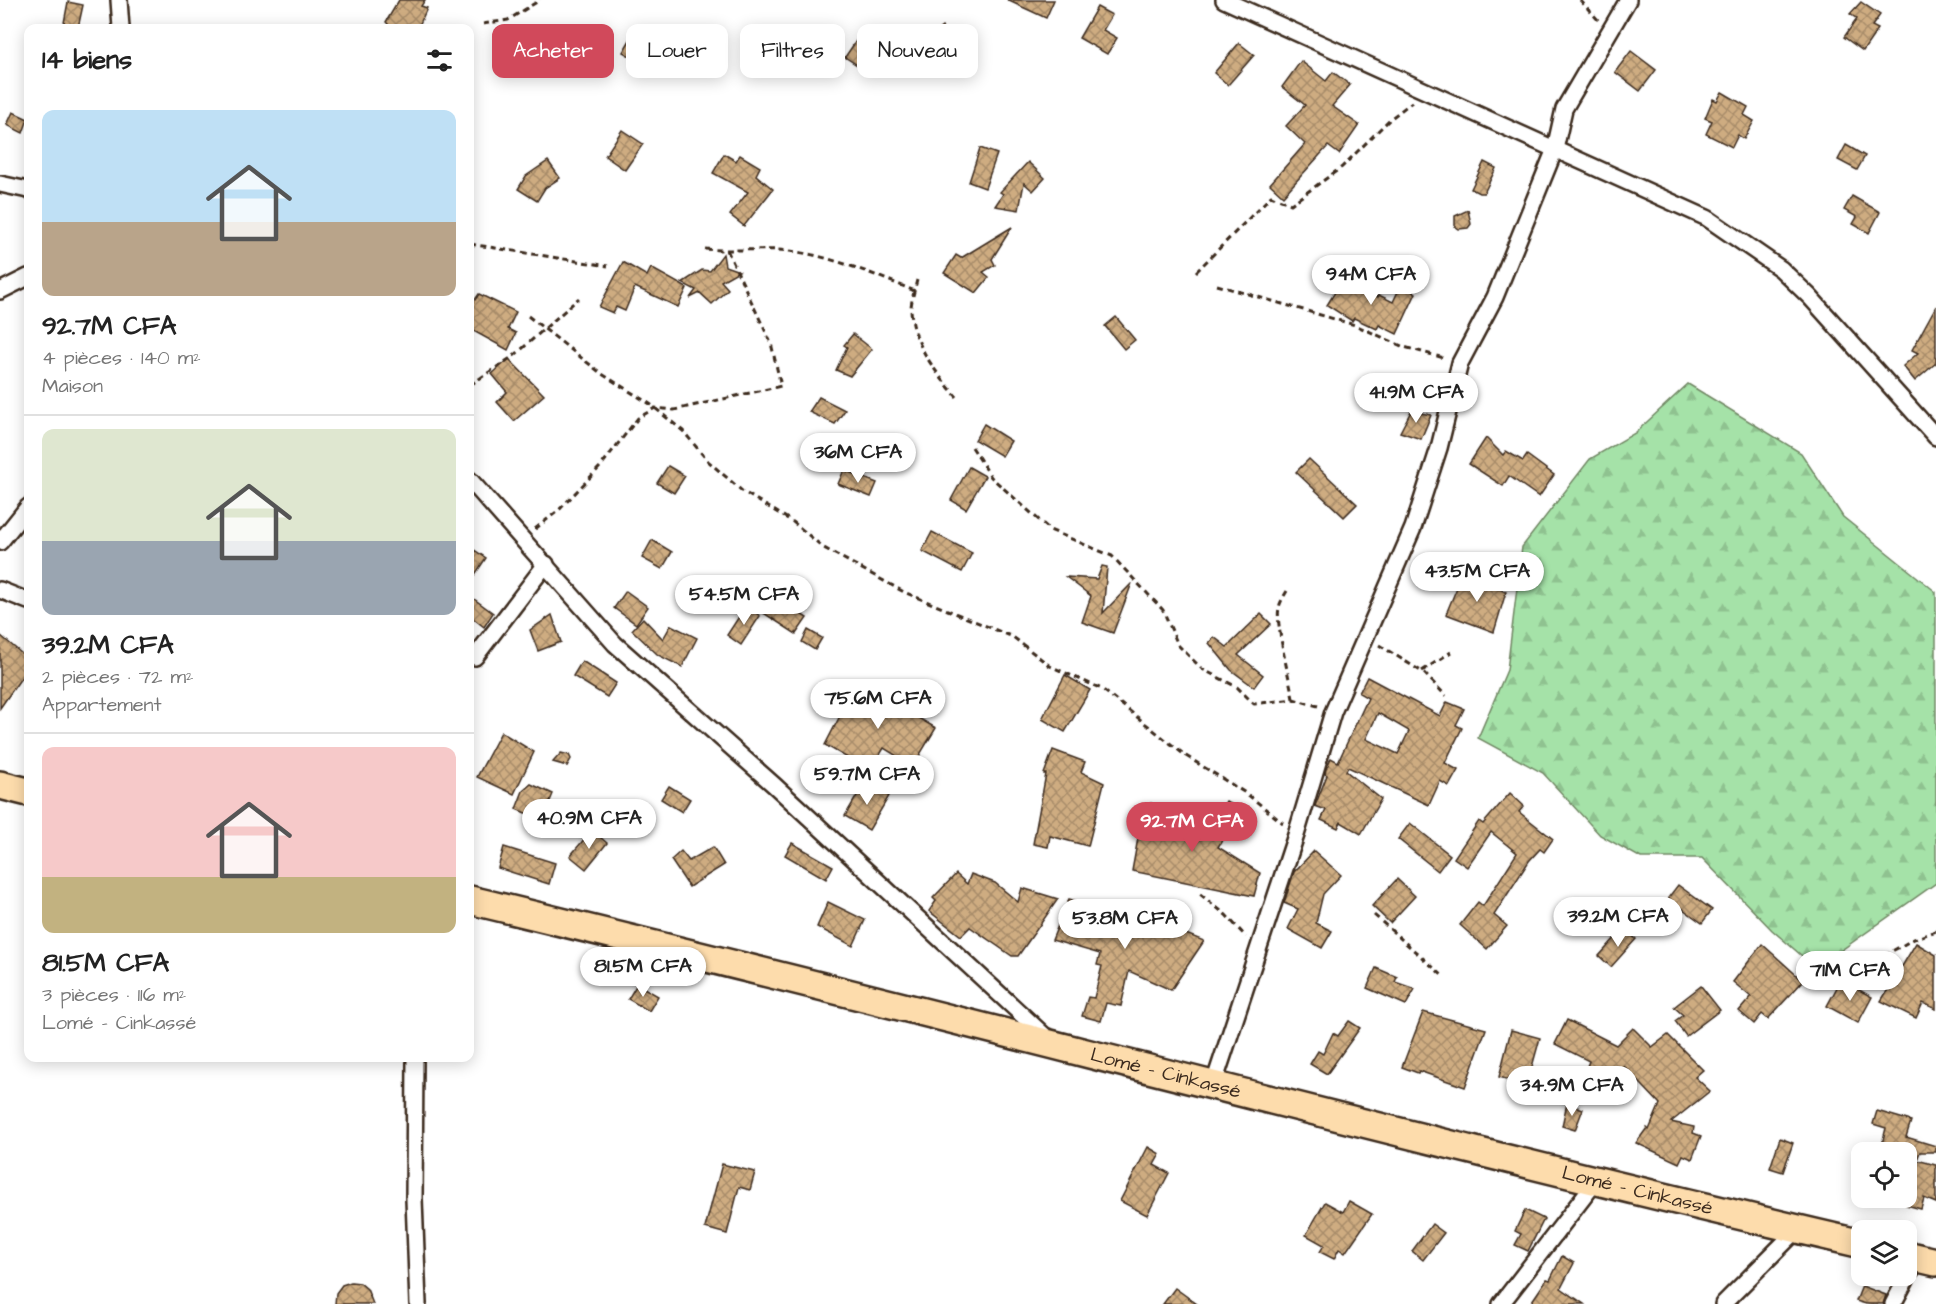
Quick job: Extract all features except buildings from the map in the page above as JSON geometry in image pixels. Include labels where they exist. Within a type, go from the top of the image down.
[{"type":"highway","points":[[0,785],[24,791]]},
{"type":"highway","name":"Lomé - Cinkassé","points":[[474,901],[768,972],[1596,1181],[1851,1241]]},
{"type":"street","points":[[119,0],[121,24]]},
{"type":"street","points":[[1224,0],[1707,218],[1781,269],[1810,297],[1936,437]]},
{"type":"street","points":[[1213,1086],[1296,835],[1333,712],[1413,528],[1439,448],[1460,363],[1495,297],[1555,149],[1564,109],[1628,0]]},
{"type":"street","points":[[0,184],[24,189]]},
{"type":"street","points":[[0,291],[24,279]]},
{"type":"street","points":[[474,484],[615,644],[774,785],[1055,1045]]},
{"type":"street","points":[[0,542],[24,512]]},
{"type":"street","points":[[475,657],[546,564]]},
{"type":"street","points":[[0,590],[24,599]]},
{"type":"street","points":[[415,1062],[414,1199],[418,1304]]},
{"type":"street","points":[[1501,1304],[1596,1181]]},
{"type":"street","points":[[1723,1304],[1798,1229]]},
{"type":"street","points":[[1893,1304],[1920,1258]]},
{"type":"path","points":[[483,24],[508,20],[540,0]]},
{"type":"path","points":[[1580,0],[1609,33]]},
{"type":"path","points":[[1196,272],[1271,196],[1291,204],[1316,188],[1372,139],[1390,119],[1425,92]]},
{"type":"path","points":[[474,245],[608,266]]},
{"type":"path","points":[[705,249],[754,248],[796,252],[827,259],[915,291]]},
{"type":"path","points":[[522,538],[560,510],[600,467],[638,418],[655,408],[674,410],[781,386],[771,343],[727,250]]},
{"type":"path","points":[[918,280],[911,307],[916,334],[933,369],[957,397]]},
{"type":"path","points":[[1217,285],[1355,325],[1404,347],[1460,363]]},
{"type":"path","points":[[474,382],[515,355],[579,298]]},
{"type":"path","points":[[528,316],[546,327],[602,374],[655,408],[683,431],[708,461],[742,491],[793,522],[824,548],[904,592],[1013,637],[1050,666],[1102,689],[1186,756],[1247,794],[1296,835]]},
{"type":"path","points":[[972,447],[991,477],[1050,530],[1112,556],[1163,610],[1178,645],[1202,669],[1237,687],[1254,704],[1293,699],[1333,712]]},
{"type":"path","points":[[1287,591],[1278,609],[1278,626],[1286,654],[1293,699]]},
{"type":"path","points":[[1365,636],[1422,671],[1446,696]]},
{"type":"path","points":[[1422,671],[1451,651]]},
{"type":"path","points":[[1200,894],[1226,915],[1257,949]]},
{"type":"path","points":[[1374,915],[1443,976]]},
{"type":"path","points":[[1838,981],[1914,939],[1936,931]]},
{"type":"green space","points":[[1688,384],[1801,453],[1843,517],[1936,592],[1936,883],[1816,968],[1772,930],[1702,858],[1641,858],[1600,835],[1543,773],[1478,738],[1507,670],[1522,547],[1590,459],[1635,433]]}]
